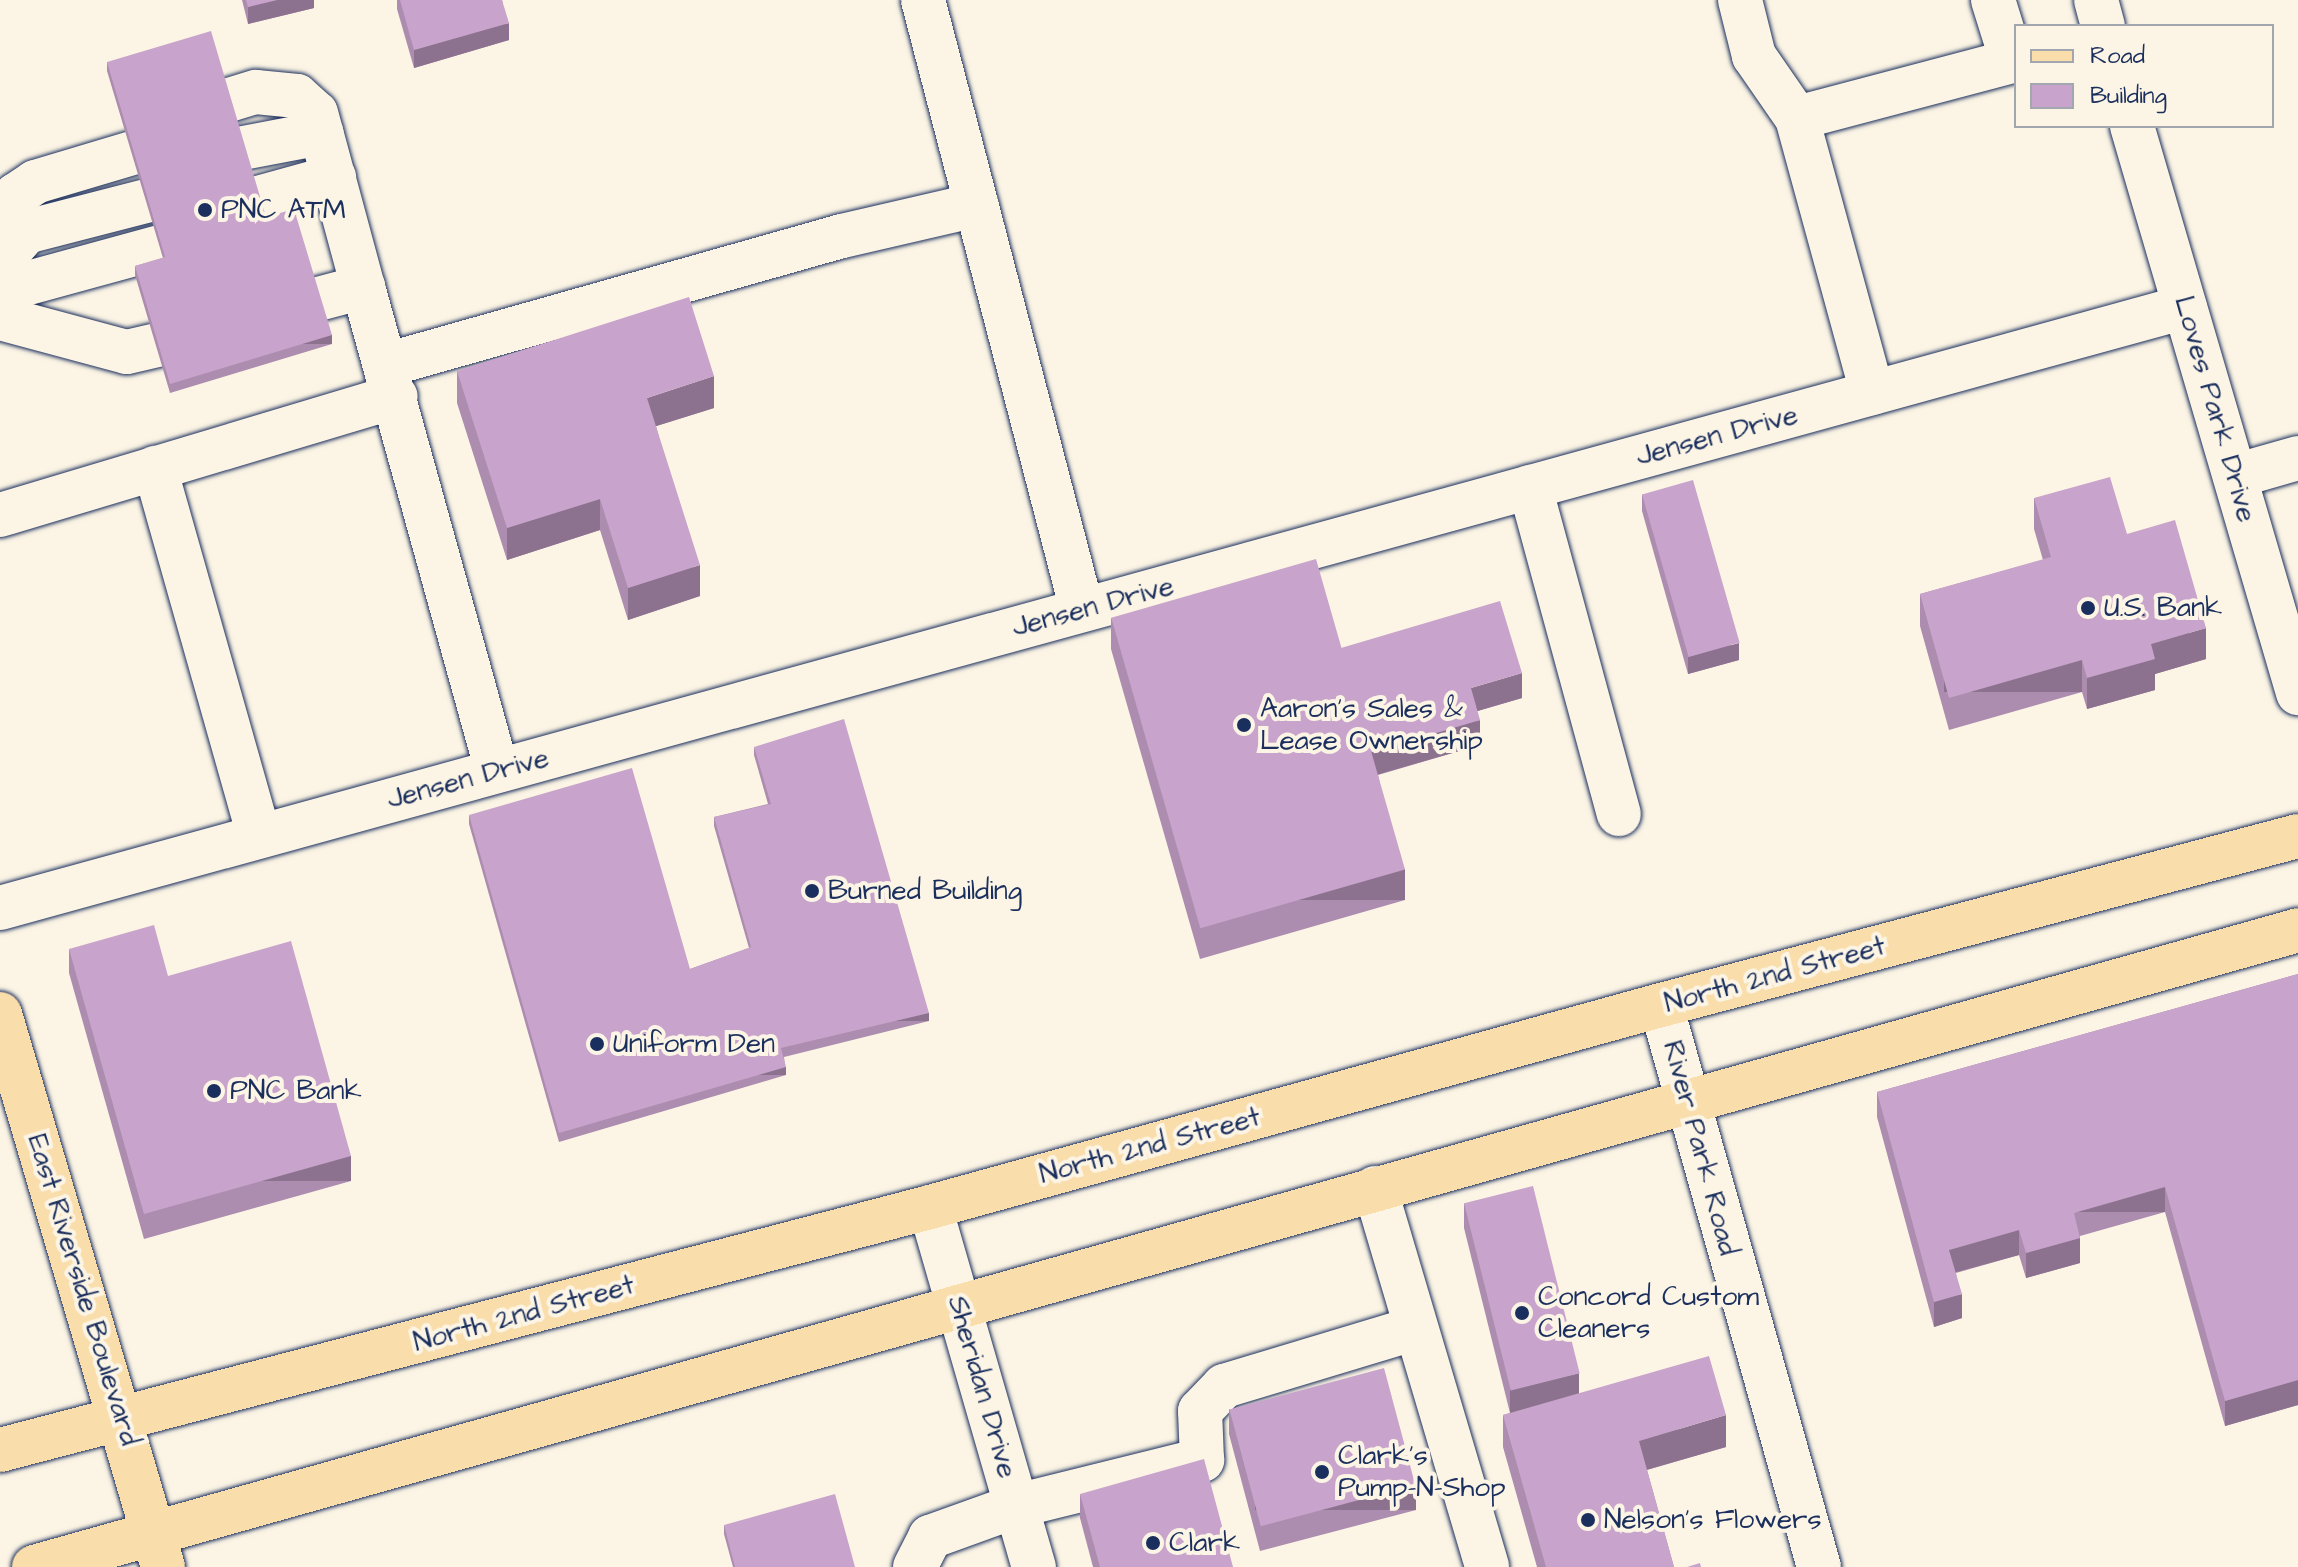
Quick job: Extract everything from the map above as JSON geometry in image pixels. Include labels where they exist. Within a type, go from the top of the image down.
[{"type":"main road","name":"North 2nd Street","points":[[0,1450],[930,1207],[1661,1005],[2298,836]]},
{"type":"main road","points":[[34,1567],[159,1551],[959,1306],[1687,1099],[2298,930]]},
{"type":"main road","name":"East Riverside Boulevard","points":[[0,1014],[159,1551]]},
{"type":"street","points":[[923,0],[1082,610]]},
{"type":"street","points":[[1740,0],[1754,56],[1797,118],[1872,393]]},
{"type":"street","points":[[1797,118],[2012,61],[1993,0]]},
{"type":"street","points":[[2096,0],[2102,24]]},
{"type":"street","points":[[328,156],[247,160],[256,92],[297,96],[328,156],[497,771]]},
{"type":"street","name":"Loves Park Drive","points":[[2133,128],[2298,693]]},
{"type":"street","points":[[0,195],[34,165],[63,149],[143,190]]},
{"type":"street","points":[[0,214],[16,195],[35,182],[143,190]]},
{"type":"street","points":[[0,239],[26,210],[143,190]]},
{"type":"street","points":[[0,262],[26,232],[143,190]]},
{"type":"street","points":[[0,271],[143,190]]},
{"type":"street","points":[[0,278],[21,285],[143,190]]},
{"type":"street","points":[[0,515],[155,468],[391,380],[842,236],[976,205]]},
{"type":"street","points":[[318,299],[363,287]]},
{"type":"street","name":"Jensen Drive","points":[[0,908],[2185,307]]},
{"type":"street","points":[[0,318],[127,352],[157,345]]},
{"type":"street","points":[[2235,476],[2298,458]]},
{"type":"street","points":[[155,468],[259,836]]},
{"type":"street","points":[[1530,487],[1619,814]]},
{"type":"street","name":"River Park Road","points":[[1661,1005],[1819,1567]]},
{"type":"street","points":[[1375,1188],[1413,1329],[1487,1567]]},
{"type":"street","name":"Sheridan Drive","points":[[930,1207],[1034,1567]]},
{"type":"street","points":[[1215,1506],[1202,1460],[1200,1411],[1224,1386],[1413,1329]]},
{"type":"street","points":[[915,1567],[930,1537],[1016,1506],[1202,1460]]},
{"type":"building","points":[[246,0],[277,0],[248,7]]},
{"type":"building","points":[[400,0],[502,0],[509,23],[414,50]]},
{"type":"building","name":"PNC ATM","points":[[211,31],[266,217],[294,209],[332,335],[170,384],[135,266],[165,257],[107,62]]},
{"type":"building","points":[[689,297],[714,376],[647,398],[700,565],[628,588],[600,499],[507,528],[457,371]]},
{"type":"building","name":"U.S. Bank","points":[[2110,477],[2127,534],[2175,520],[2206,628],[2151,644],[2155,659],[2087,678],[2082,660],[1949,698],[1920,594],[2051,557],[2034,498]]},
{"type":"building","points":[[1693,480],[1740,642],[1689,657],[1642,495]]},
{"type":"building","name":"Aaron's Sales & Lease Ownership","points":[[1316,559],[1405,869],[1200,928],[1111,618]]},
{"type":"building","points":[[1500,601],[1522,673],[1471,688],[1480,720],[1371,752],[1341,648]]},
{"type":"building","points":[[844,719],[929,1013],[781,1048],[786,1067],[559,1133],[469,815],[632,768],[690,969],[751,947],[714,817],[771,804],[754,747]]},
{"type":"building","name":"PNC Bank","points":[[154,925],[168,976],[291,941],[351,1156],[144,1214],[69,949]]},
{"type":"building","points":[[2298,974],[2298,1380],[2225,1401],[2165,1187],[2074,1213],[2080,1238],[2026,1253],[2019,1230],[1949,1250],[1962,1294],[1934,1302],[1877,1092]]},
{"type":"building","name":"Concord Custom Cleaners","points":[[1533,1186],[1580,1373],[1511,1390],[1464,1203]]},
{"type":"building","name":"Nelson's Flowers","points":[[1709,1356],[1726,1415],[1639,1441],[1674,1567],[1546,1567],[1503,1415]]},
{"type":"building","name":"Clark's Pump-N-Shop","points":[[1384,1368],[1415,1485],[1261,1526],[1229,1409]]},
{"type":"building","name":"Clark","points":[[1204,1459],[1233,1567],[1100,1567],[1080,1494]]},
{"type":"building","points":[[835,1494],[855,1567],[735,1567],[724,1525]]},
{"type":"place","name":"PNC ATM","points":[[205,210]]},
{"type":"place","name":"U.S. Bank","points":[[2088,608]]},
{"type":"place","name":"Aaron's Sales & Lease Ownership","points":[[1244,725]]},
{"type":"place","name":"Burned Building","points":[[812,891]]},
{"type":"place","name":"Uniform Den","points":[[597,1044]]},
{"type":"place","name":"PNC Bank","points":[[214,1091]]},
{"type":"place","name":"Concord Custom Cleaners","points":[[1522,1313]]},
{"type":"place","name":"Clark's Pump-N-Shop","points":[[1322,1472]]},
{"type":"place","name":"Nelson's Flowers","points":[[1588,1520]]},
{"type":"place","name":"Clark","points":[[1153,1543]]}]
